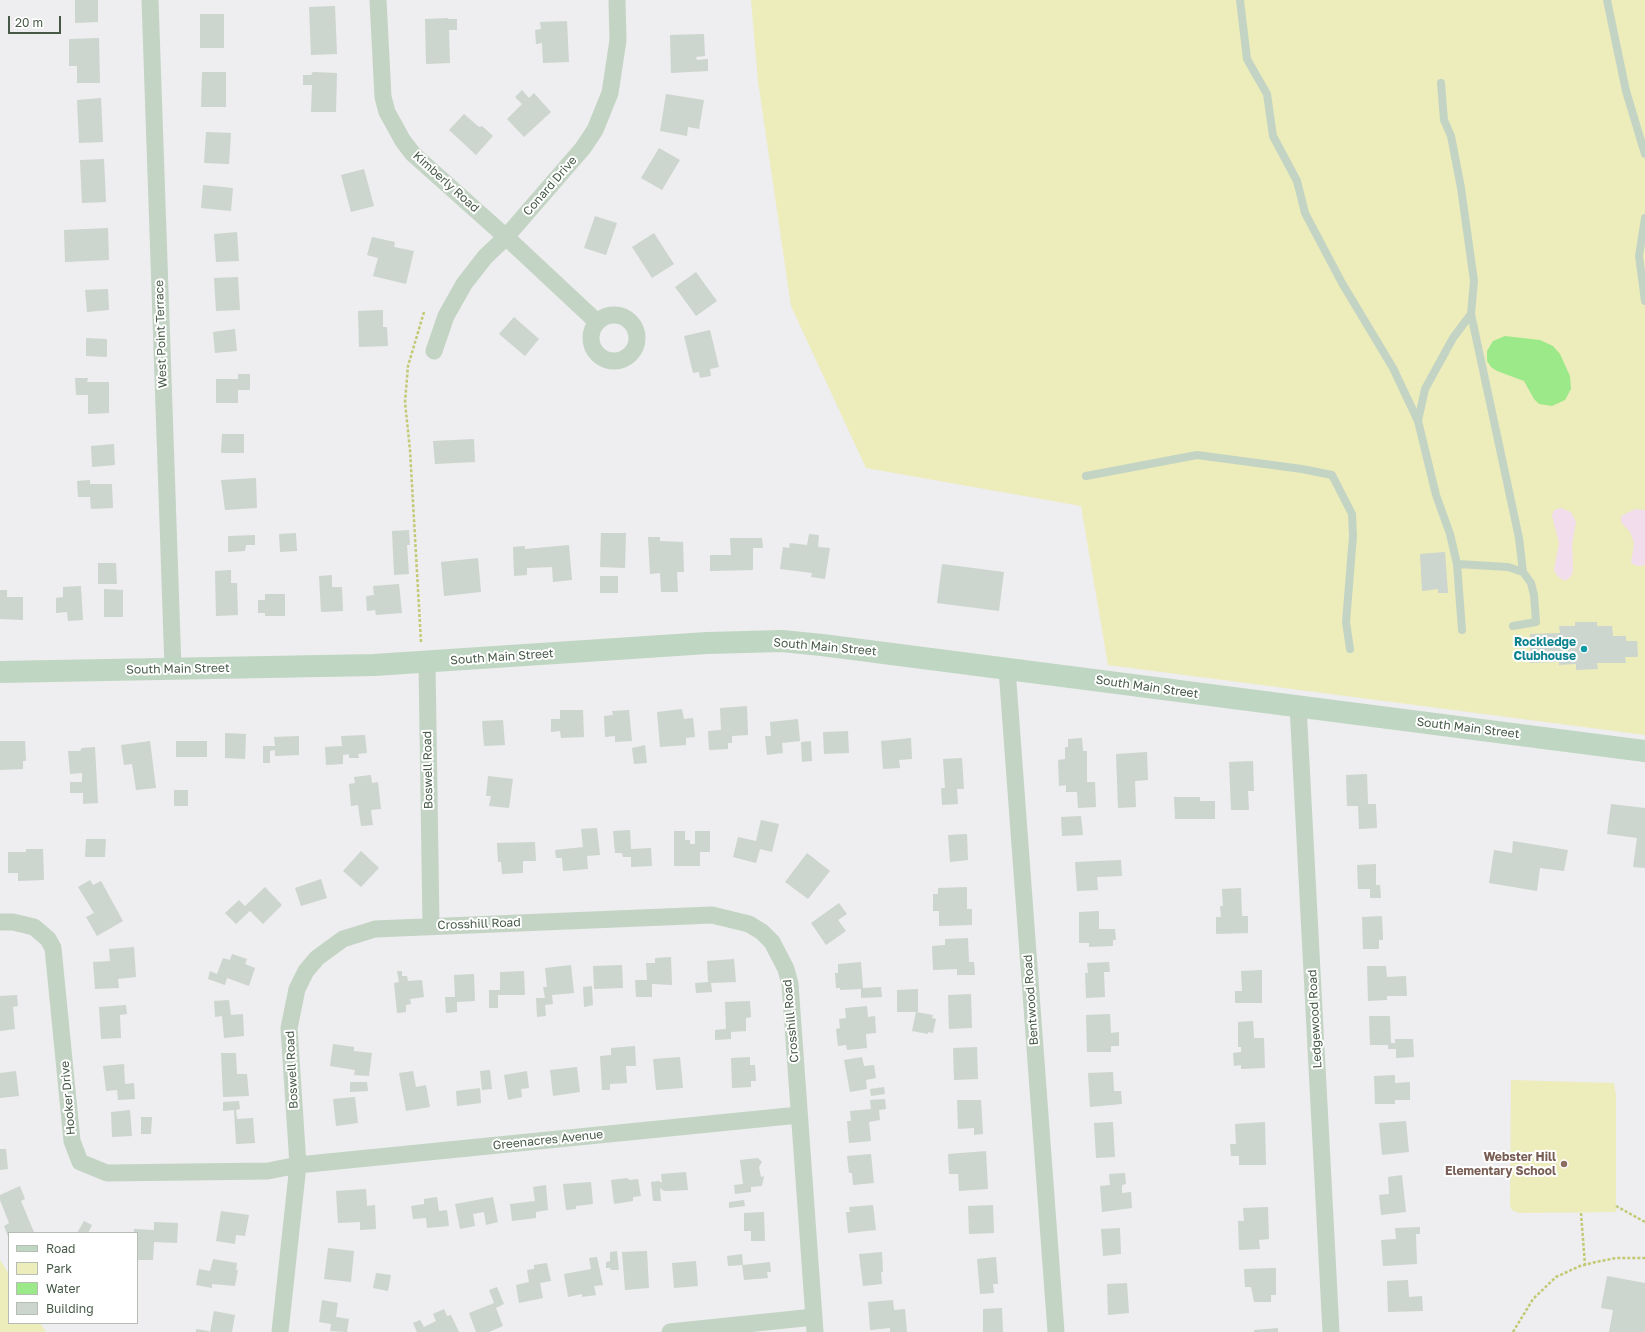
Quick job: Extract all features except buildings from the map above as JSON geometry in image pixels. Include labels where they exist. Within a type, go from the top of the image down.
[{"type":"main road","name":"South Main Street","points":[[0,672],[173,668],[332,667],[424,652],[782,641],[822,644],[1645,751]]},
{"type":"street","name":"West Point Terrace","points":[[150,0],[173,668]]},
{"type":"street","name":"Kimberly Road","points":[[378,0],[381,82],[387,112],[394,127],[413,154],[506,237],[597,322]]},
{"type":"street","name":"Conard Drive","points":[[434,351],[446,316],[464,284],[484,257],[506,237],[583,148],[604,112],[610,93],[618,40],[617,0]]},
{"type":"street","name":"Boswell Road","points":[[280,1332],[298,1166],[289,1028],[297,989],[306,971],[317,958],[343,939],[375,929],[431,926],[424,652]]},
{"type":"street","name":"Bentwood Road","points":[[1006,669],[1056,1332]]},
{"type":"street","name":"Ledgewood Road","points":[[1298,706],[1331,1332]]},
{"type":"street","name":"Crosshill Road","points":[[431,926],[712,915],[749,924],[762,932],[772,942],[786,969],[790,984],[798,1115],[814,1324]]},
{"type":"street","name":"Hooker Drive","points":[[0,922],[13,922],[34,926],[48,939],[52,948],[72,1141],[80,1162],[106,1173],[268,1171],[298,1166]]},
{"type":"street","name":"Greenacres Avenue","points":[[298,1166],[798,1115]]},
{"type":"street","points":[[670,1332],[814,1324]]},
{"type":"lane","points":[[1240,0],[1247,59],[1267,94],[1273,136],[1297,181],[1305,213],[1342,283],[1393,368],[1418,421],[1436,495],[1450,534],[1457,564],[1462,630]]},
{"type":"lane","points":[[1607,0],[1626,91],[1645,154]]},
{"type":"lane","points":[[1441,83],[1444,120],[1451,136],[1460,180],[1474,281],[1471,314],[1519,538],[1523,572],[1531,583],[1536,622],[1513,626]]},
{"type":"lane","points":[[1645,218],[1639,256],[1645,301]]},
{"type":"lane","points":[[1418,421],[1425,389],[1454,338],[1471,314]]},
{"type":"lane","points":[[1086,476],[1197,455],[1302,469],[1332,475],[1352,514],[1354,536],[1346,622],[1350,649]]},
{"type":"lane","points":[[1457,564],[1508,567],[1523,572]]},
{"type":"path","points":[[424,312],[408,366],[405,402],[410,450],[424,652]]},
{"type":"path","points":[[1616,1206],[1645,1222]]},
{"type":"path","points":[[1580,1213],[1584,1265]]},
{"type":"path","points":[[1513,1332],[1524,1311],[1545,1286],[1556,1277],[1584,1265],[1616,1258],[1645,1258]]},
{"type":"green space","points":[[751,0],[1645,0],[1645,735],[1108,665],[1081,506],[866,468],[791,306],[758,81]]},
{"type":"green space","points":[[1511,1080],[1614,1083],[1616,1096],[1616,1212],[1519,1213],[1512,1210],[1510,1206]]},
{"type":"green space","points":[[0,1260],[8,1272],[8,1324],[41,1324],[46,1332],[0,1332]]},
{"type":"sand","points":[[1561,508],[1571,512],[1576,522],[1572,545],[1572,575],[1567,580],[1563,580],[1557,576],[1554,570],[1559,543],[1552,516],[1554,510]]},
{"type":"sand","points":[[1635,509],[1645,510],[1645,564],[1643,566],[1637,566],[1631,563],[1634,543],[1630,532],[1621,522],[1621,516]]},
{"type":"water","points":[[1505,336],[1540,340],[1553,346],[1560,354],[1570,376],[1571,389],[1565,400],[1552,406],[1539,404],[1534,399],[1524,381],[1497,371],[1491,367],[1487,361],[1487,351],[1493,341]]},
{"type":"place","name":"Rockledge Clubhouse","points":[[1584,649]]},
{"type":"place","name":"Webster Hill Elementary School","points":[[1564,1164]]}]
